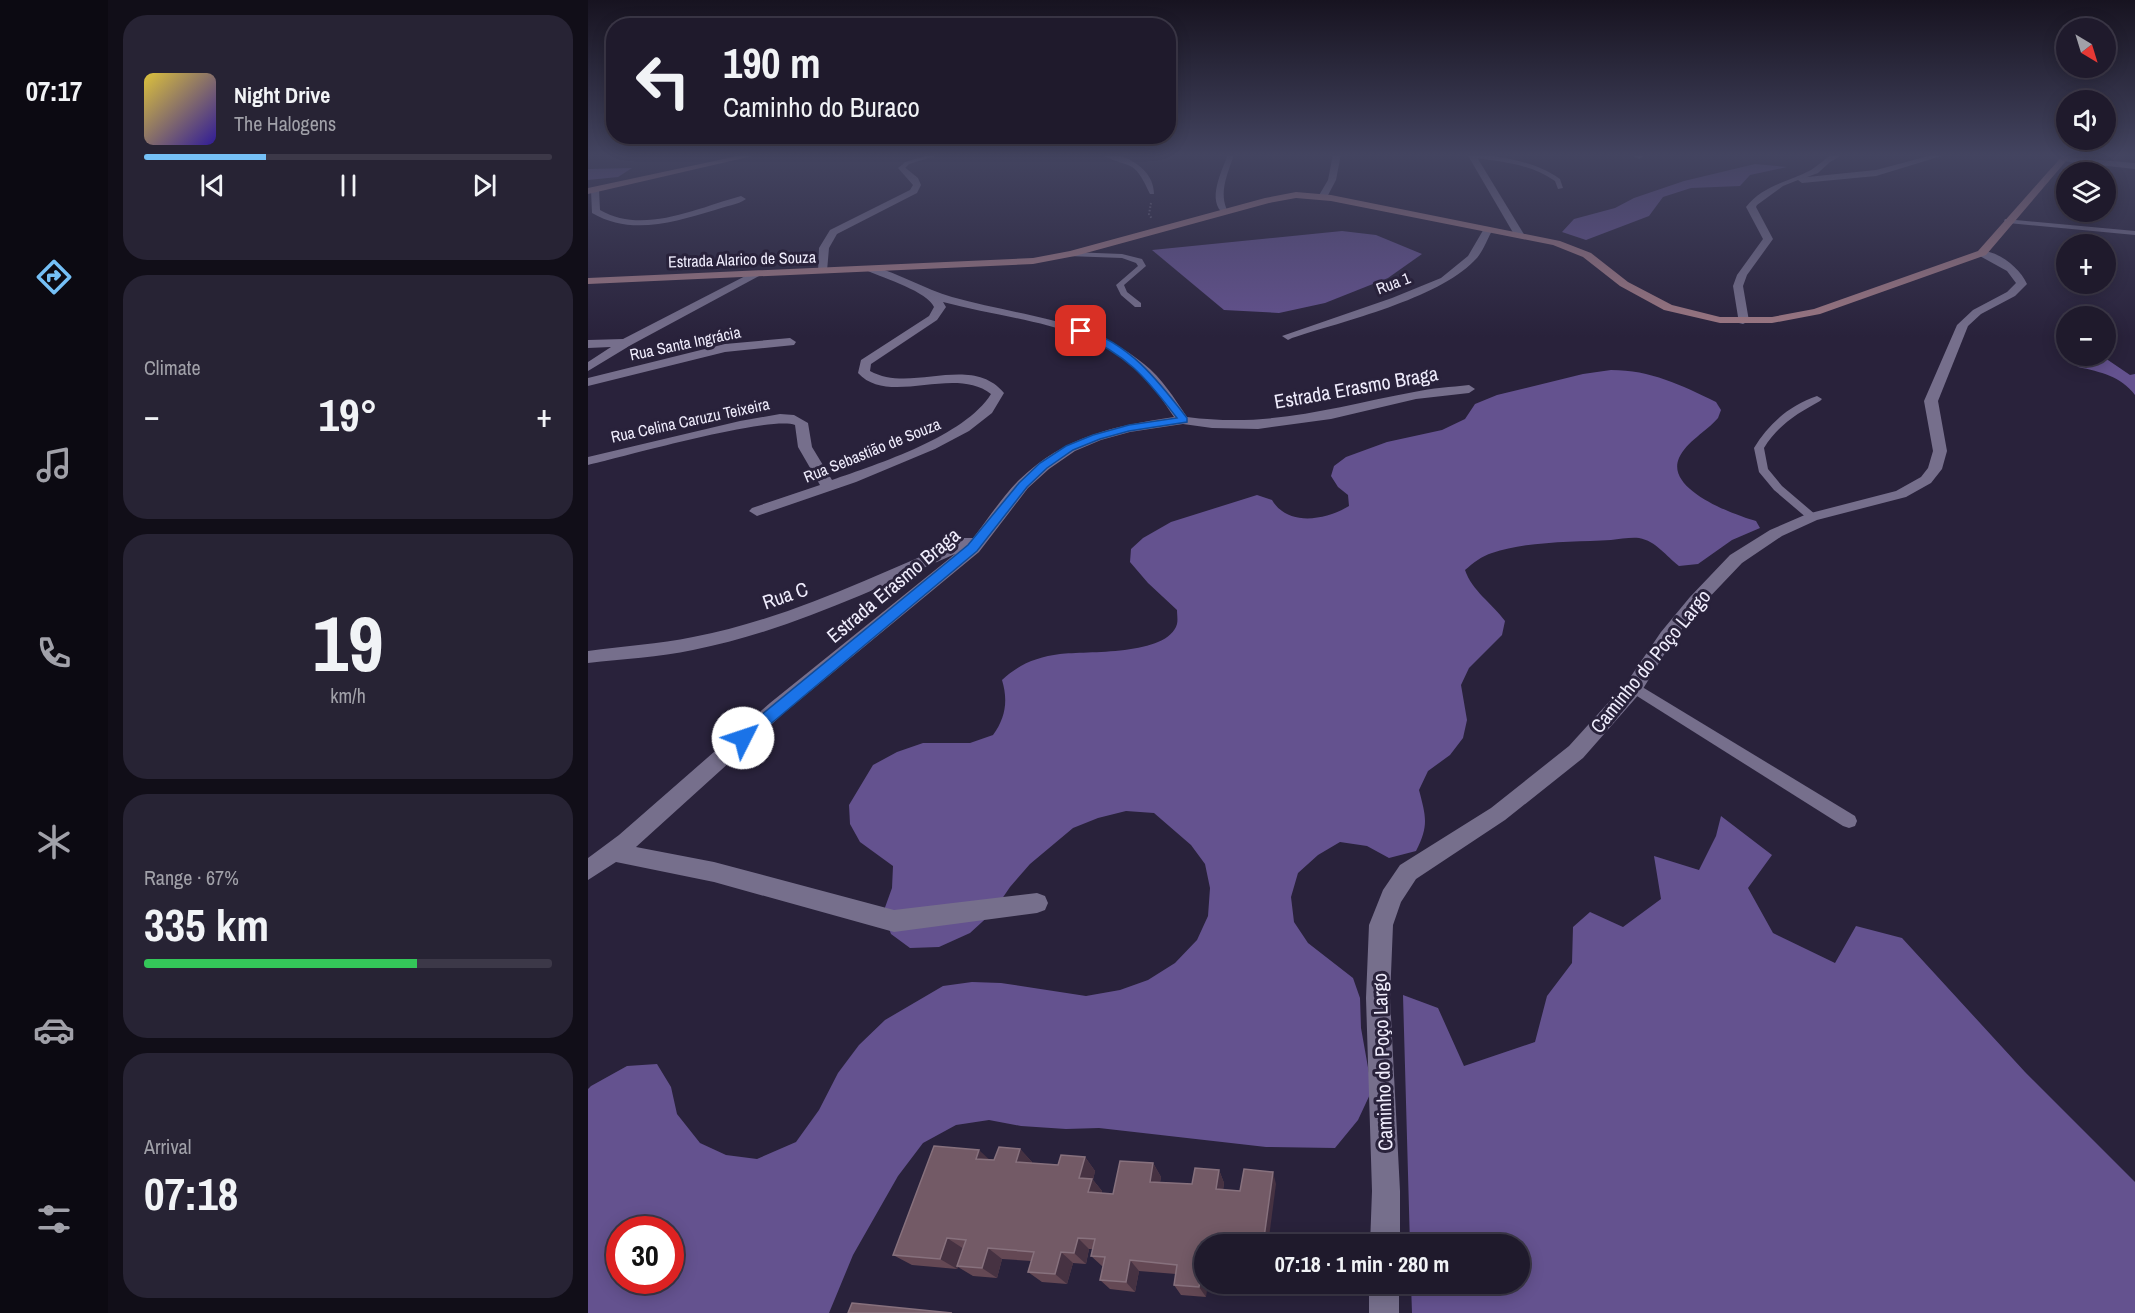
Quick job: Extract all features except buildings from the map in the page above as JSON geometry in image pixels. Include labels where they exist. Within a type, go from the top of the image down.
[{"type":"main road","name":"Estrada Alarico de Souza","points":[[588,281],[1033,261],[1071,254],[1212,215]]},
{"type":"main road","name":"Estrada Alarico de Souza","points":[[1414,215],[1556,243],[1587,255],[1624,284],[1668,308],[1720,320],[1773,320],[1816,312],[1982,253]]},
{"type":"main road","points":[[1982,253],[2013,215]]},
{"type":"street","points":[[600,215],[631,222],[668,219],[682,215]]},
{"type":"street","points":[[822,271],[824,248],[833,232],[868,215]]},
{"type":"street","points":[[1508,215],[1520,236]]},
{"type":"street","points":[[1743,321],[1738,286],[1742,275],[1768,239],[1755,215]]},
{"type":"street","name":"Rua 1","points":[[1288,336],[1396,300],[1445,280],[1473,258],[1488,230]]},
{"type":"street","name":"Caminho do Poço Largo","points":[[1385,1234],[1386,1191],[1378,998],[1381,925],[1391,897],[1408,872],[1498,814],[1576,752],[1634,687],[1667,636],[1736,559],[1776,533],[1812,517],[1901,494],[1926,480],[1935,469],[1940,451],[1932,401],[1941,374],[1963,325],[1977,312],[2012,294],[2022,284],[2012,269],[1982,253]]},
{"type":"street","points":[[872,269],[955,302],[1055,323],[1105,342],[1139,365],[1183,420]]},
{"type":"street","points":[[588,367],[627,342],[754,274]]},
{"type":"street","name":"Rua Sebastião de Souza","points":[[757,511],[919,452],[979,418],[997,400],[998,393],[991,385],[982,381],[969,379],[889,382],[874,380],[864,373],[865,363],[933,318],[940,307],[937,300],[921,289]]},
{"type":"street","points":[[588,344],[627,342]]},
{"type":"street","name":"Rua Santa Ingrácia","points":[[588,382],[715,350],[790,342]]},
{"type":"street","name":"Estrada Erasmo Braga","points":[[588,870],[612,852],[786,701],[973,548],[1023,485],[1044,466],[1070,448],[1096,437],[1129,428],[1183,420],[1212,424],[1258,425],[1331,415],[1416,395],[1469,389]]},
{"type":"street","name":"Rua Celina Caruzu Teixeira","points":[[588,461],[740,425],[789,418],[801,423],[805,447],[828,486]]},
{"type":"street","name":"Rua C","points":[[588,657],[692,644],[751,629],[882,580],[984,534]]},
{"type":"street","points":[[612,852],[714,872],[894,921],[1037,903]]},
{"type":"street","points":[[1384,1294],[1384,1313]]},
{"type":"lane","points":[[2008,221],[2135,233]]},
{"type":"lane","points":[[1071,254],[1122,256],[1139,261],[1142,266],[1120,285],[1124,293],[1137,305]]},
{"type":"lane","points":[[1812,517],[1778,488],[1763,470],[1759,448],[1768,431],[1786,416],[1817,399]]},
{"type":"lane","points":[[1634,687],[1850,821]]},
{"type":"path","points":[[1150,215],[1159,230]]},
{"type":"shaded area","points":[[1588,215],[1650,215],[1586,240],[1562,232],[1574,219]]},
{"type":"shaded area","points":[[1342,231],[1376,235],[1422,254],[1388,278],[1325,303],[1279,313],[1224,310],[1152,250]]},
{"type":"shaded area","points":[[2116,365],[2130,375],[2135,374],[2135,395],[2116,379],[2078,367]]},
{"type":"shaded area","points":[[1611,370],[1653,376],[1678,384],[1716,402],[1721,410],[1718,418],[1682,452],[1677,470],[1682,480],[1704,499],[1756,521],[1760,528],[1732,540],[1698,564],[1679,566],[1651,542],[1633,538],[1520,546],[1488,554],[1465,570],[1477,591],[1505,621],[1502,635],[1469,668],[1461,685],[1467,720],[1463,738],[1450,755],[1428,771],[1419,790],[1425,827],[1416,851],[1389,858],[1367,846],[1340,842],[1318,855],[1298,873],[1291,897],[1294,922],[1308,943],[1353,978],[1360,998],[1361,1028],[1372,1090],[1358,1120],[1335,1148],[1266,1147],[1099,1128],[1066,1129],[1021,1126],[989,1120],[956,1125],[923,1143],[898,1176],[853,1255],[829,1313],[588,1313],[588,1089],[591,1086],[627,1066],[657,1064],[671,1087],[677,1114],[700,1143],[726,1155],[757,1159],[796,1142],[819,1110],[838,1073],[859,1045],[885,1020],[943,986],[972,982],[1001,983],[1086,996],[1120,990],[1148,980],[1175,963],[1197,940],[1208,916],[1210,888],[1205,864],[1191,845],[1154,813],[1126,811],[1098,818],[1073,828],[1030,864],[993,912],[970,933],[939,947],[910,948],[891,934],[883,913],[892,888],[893,866],[860,842],[850,824],[849,805],[873,765],[897,752],[923,743],[970,743],[993,735],[1001,722],[1005,708],[1002,680],[1029,662],[1060,654],[1106,652],[1143,647],[1159,642],[1170,634],[1177,624],[1177,610],[1148,583],[1130,562],[1131,549],[1143,538],[1171,522],[1257,495],[1272,500],[1279,509],[1297,517],[1319,517],[1340,511],[1349,506],[1348,495],[1338,487],[1331,476],[1334,466],[1346,457],[1387,442],[1442,430],[1465,419],[1475,404],[1497,395],[1583,374]]},
{"type":"shaded area","points":[[1721,816],[1772,855],[1748,888],[1773,933],[1835,963],[1856,926],[1902,938],[2025,1072],[2135,1182],[2135,1313],[1412,1313],[1411,1294],[1530,1294],[1530,1234],[1410,1234],[1403,995],[1438,1008],[1464,1066],[1535,1042],[1547,996],[1572,963],[1573,927],[1590,912],[1623,927],[1661,899],[1654,856],[1699,870],[1716,836]]},
{"type":"route","points":[[743,738],[973,548],[1023,485],[1044,466],[1070,448],[1096,437],[1129,428],[1183,420],[1139,365],[1105,342],[1081,331]]}]
